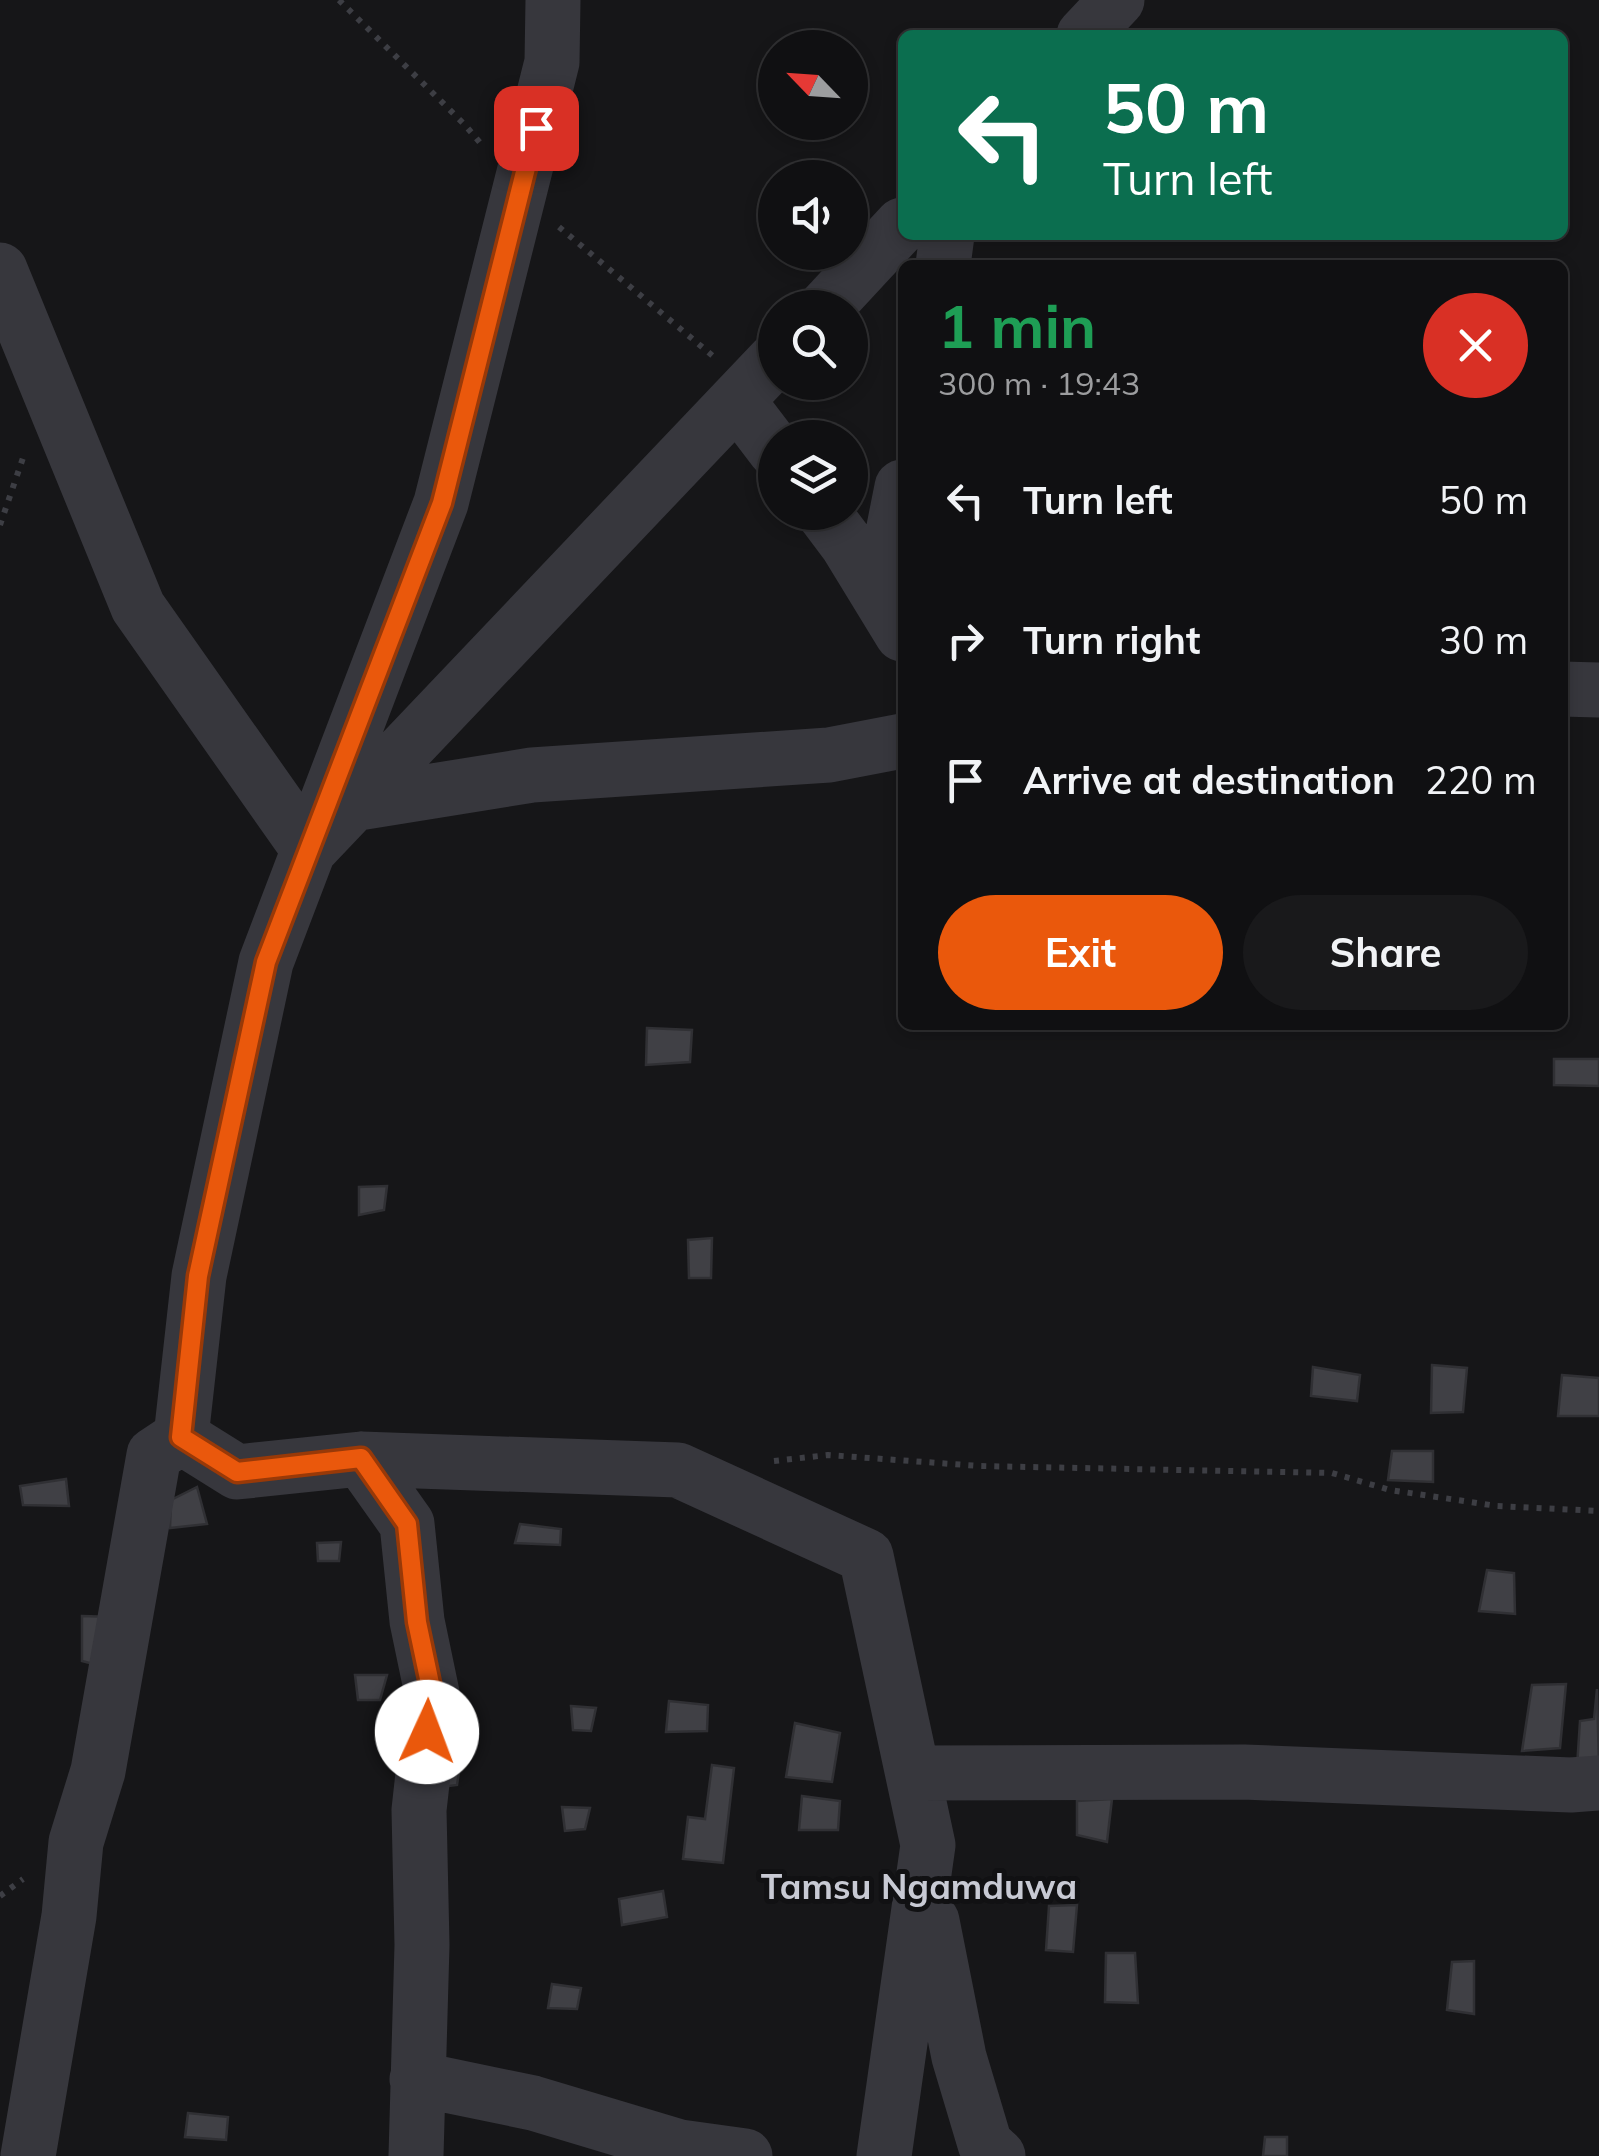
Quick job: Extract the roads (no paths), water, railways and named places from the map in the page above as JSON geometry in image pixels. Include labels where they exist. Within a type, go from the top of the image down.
[{"type":"street","points":[[181,1437],[198,1276],[266,962],[442,503],[552,62],[552,0]]},
{"type":"street","points":[[1089,30],[1117,0]]},
{"type":"street","points":[[841,290],[898,230]]},
{"type":"street","points":[[0,270],[138,608],[309,850]]},
{"type":"street","points":[[309,850],[758,378]]},
{"type":"street","points":[[737,400],[758,428]]},
{"type":"street","points":[[835,530],[891,616]]},
{"type":"street","points":[[891,616],[898,534]]},
{"type":"street","points":[[1568,689],[1599,690]]},
{"type":"street","points":[[352,804],[532,776],[829,755],[898,742]]},
{"type":"street","points":[[181,1437],[237,1472],[361,1458],[678,1470],[866,1556],[928,1845],[884,2156]]},
{"type":"street","points":[[28,2156],[69,1916],[76,1842],[98,1771],[154,1455],[181,1437]]},
{"type":"street","points":[[361,1458],[407,1524],[417,1622],[432,1693],[419,1810],[422,1945],[416,2156]]},
{"type":"street","points":[[913,1773],[1244,1772],[1571,1786],[1599,1783]]},
{"type":"street","points":[[924,1878],[959,2057],[985,2144],[998,2156]]},
{"type":"street","points":[[417,2080],[533,2102],[680,2147],[745,2156]]},
{"type":"district","name":"Tamsu Ngamduwa","points":[[919,1887]]}]
